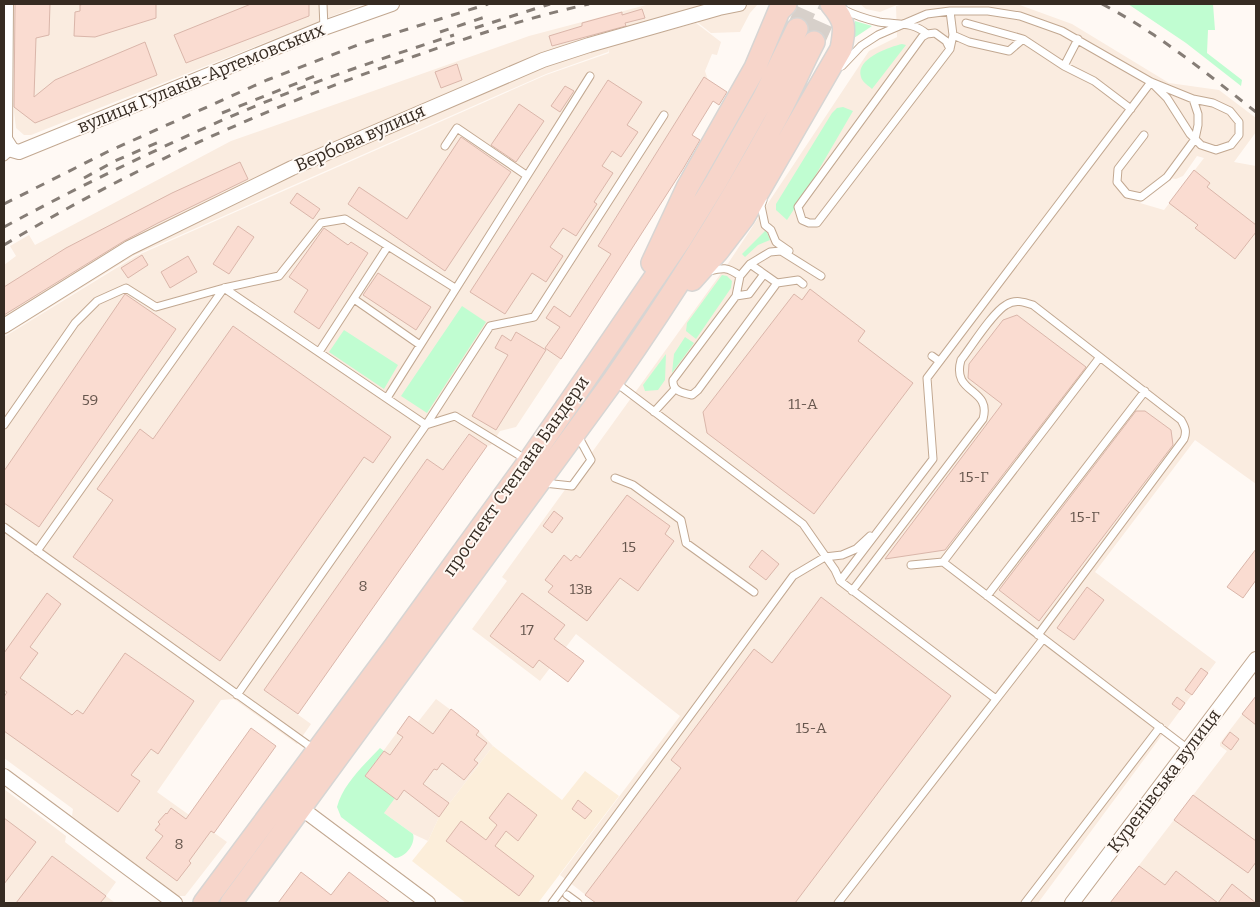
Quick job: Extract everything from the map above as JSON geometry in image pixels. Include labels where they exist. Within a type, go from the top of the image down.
[{"type":"main road","points":[[657,317],[718,251],[744,217],[841,49],[844,29],[840,15],[832,4]]},
{"type":"main road","points":[[624,322],[687,188],[755,68],[781,6]]},
{"type":"main road","name":"проспект Степана Бандери","points":[[204,903],[317,752],[529,461],[681,239],[763,99],[796,29]]},
{"type":"main road","name":"проспект Степана Бандери","points":[[231,903],[613,381],[657,317],[721,214],[773,124],[814,42]]},
{"type":"street","points":[[6,4],[4,139],[8,154]]},
{"type":"street","name":"вулиця Гулаків-Артемовських","points":[[8,154],[18,152],[324,28],[392,4]]},
{"type":"street","name":"Вербова вулиця","points":[[4,326],[129,248],[292,168],[344,145],[543,60],[672,21],[739,4]]},
{"type":"street","name":"Куренівська вулиця","points":[[1072,903],[1256,659]]},
{"type":"street","points":[[4,776],[175,903]]},
{"type":"street","points":[[301,808],[428,903]]},
{"type":"lane","points":[[323,4],[324,28]]},
{"type":"lane","points":[[832,4],[852,14],[878,22],[904,23],[920,28],[927,34]]},
{"type":"lane","points":[[950,11],[953,35],[950,49],[817,223],[808,223],[802,220],[798,208],[922,37],[935,33],[946,41],[950,49]]},
{"type":"lane","points":[[793,132],[841,66],[861,46],[878,35],[927,14],[950,11],[988,11],[1020,16],[1062,31],[1151,82],[1193,99],[1213,103],[1230,111],[1239,122],[1239,135],[1231,146],[1216,150],[1201,145],[1190,134],[1167,98],[1151,82]]},
{"type":"lane","points":[[966,23],[1023,39],[1064,66],[1094,81],[1131,109]]},
{"type":"lane","points":[[953,35],[969,42],[1009,51],[1023,39]]},
{"type":"lane","points":[[1064,66],[1078,39]]},
{"type":"lane","points":[[387,398],[590,76]]},
{"type":"lane","points":[[840,581],[933,459],[927,378],[1151,82]]},
{"type":"lane","points":[[1144,135],[1118,169],[1117,182],[1127,194],[1141,197],[1167,177],[1195,139],[1198,114],[1193,99]]},
{"type":"lane","points":[[237,694],[426,425],[490,326],[534,317],[664,114]]},
{"type":"lane","points":[[445,146],[457,128],[526,176]]},
{"type":"lane","points":[[769,174],[761,206],[765,226],[770,230],[776,242],[821,276],[781,251],[770,252],[750,264],[740,276],[736,296],[674,380],[675,389],[692,394],[698,390],[777,283]]},
{"type":"lane","points":[[4,426],[75,324],[97,301],[126,288],[156,308],[224,288],[279,276],[321,223],[345,219],[456,288]]},
{"type":"lane","points":[[319,352],[388,246]]},
{"type":"lane","points":[[750,264],[777,283],[798,280],[803,284]]},
{"type":"lane","points":[[696,275],[723,268],[732,270],[740,276]]},
{"type":"lane","points":[[736,296],[748,294],[764,274]]},
{"type":"lane","points":[[224,288],[426,425]]},
{"type":"lane","points":[[37,551],[224,288]]},
{"type":"lane","points":[[354,299],[420,345]]},
{"type":"lane","points":[[838,903],[996,699],[1184,439],[1186,433],[1185,426],[1181,420],[1145,391],[1033,305],[1021,301],[1007,304],[998,311],[961,360],[958,369],[959,378],[964,385],[984,403],[986,410],[983,419],[852,591]]},
{"type":"lane","points":[[932,356],[939,361]]},
{"type":"lane","points":[[943,562],[1100,357]]},
{"type":"lane","points":[[613,381],[803,524],[824,557],[835,570],[840,581],[996,699]]},
{"type":"lane","points":[[654,412],[675,389]]},
{"type":"lane","points":[[987,596],[1145,391]]},
{"type":"lane","points":[[426,425],[455,416],[529,461]]},
{"type":"lane","points":[[538,482],[572,486],[591,460],[576,431]]},
{"type":"lane","points":[[615,478],[633,485],[681,520],[686,543],[754,592]]},
{"type":"lane","points":[[552,903],[793,576],[824,557],[842,555],[856,549],[883,525]]},
{"type":"lane","points":[[4,527],[317,752]]},
{"type":"lane","points":[[911,565],[943,562],[1188,750]]},
{"type":"lane","points":[[1025,903],[1160,728]]},
{"type":"lane","points":[[567,895],[578,903]]},
{"type":"shaded area","points":[[14,4],[363,4],[31,135],[24,135],[16,128],[14,112]]},
{"type":"shaded area","points":[[650,4],[758,4],[750,13],[740,32],[711,33],[697,22],[614,45],[696,23],[721,42],[717,55],[712,54],[705,71],[708,80],[704,77],[598,245],[611,254],[570,317],[560,327],[546,348],[561,359],[516,427],[500,431],[491,445],[487,446],[468,434],[443,470],[427,459],[264,690],[311,724],[297,744],[234,699],[221,700],[157,792],[227,842],[185,896],[176,896],[72,816],[73,809],[4,758],[4,337],[136,256],[546,75],[609,53],[608,49],[608,52],[546,74],[135,255],[4,336],[4,265],[16,256],[10,246],[29,235],[35,245],[231,141],[529,36]]},
{"type":"shaded area","points":[[860,4],[899,4],[880,12],[866,9]]},
{"type":"shaded area","points":[[904,4],[1017,4],[1072,24],[1169,83],[1219,90],[1256,118],[1256,132],[1234,162],[1256,166],[1256,484],[1195,440],[1095,572],[1216,662],[1038,903],[596,903],[560,875],[680,716],[576,634],[540,681],[472,629],[507,581],[502,577],[727,265],[869,51],[897,37],[896,6]],"holes":[[[1197,156],[1204,158],[1164,210],[1140,203],[1170,178],[1176,179],[1183,176]]]},
{"type":"shaded area","points":[[1256,696],[1256,903],[1110,903],[1227,751],[1220,746],[1220,743]]},
{"type":"shaded area","points":[[436,699],[479,731],[493,746],[439,817],[428,841],[413,834],[384,813],[365,776],[409,716],[418,722]]},
{"type":"shaded area","points":[[493,746],[562,800],[585,771],[619,796],[538,903],[466,903],[412,861],[428,841],[439,817]]},
{"type":"shaded area","points":[[4,789],[66,836],[65,842],[116,882],[106,896],[113,903],[4,903]]},
{"type":"green space","points":[[1128,4],[1213,4],[1215,30],[1208,30],[1207,53],[1242,80],[1241,86],[1186,43]]},
{"type":"green space","points":[[855,21],[872,26],[854,38]]},
{"type":"green space","points":[[902,44],[906,45],[872,89],[861,77],[863,65],[874,55]]},
{"type":"green space","points":[[843,107],[853,111],[787,220],[776,210],[776,204],[832,113],[837,108]]},
{"type":"green space","points":[[766,230],[770,240],[758,245],[745,257],[742,254]]},
{"type":"green space","points":[[722,275],[727,276],[732,281],[731,288],[696,339],[686,331],[687,323]]},
{"type":"green space","points":[[462,306],[486,322],[427,413],[401,396]]},
{"type":"green space","points":[[344,330],[398,365],[384,389],[329,352]]},
{"type":"green space","points":[[685,337],[694,343],[672,373],[674,354]]},
{"type":"green space","points":[[666,354],[665,380],[658,390],[645,391],[643,385]]},
{"type":"green space","points":[[380,748],[384,751],[365,776],[395,798],[384,813],[413,834],[413,842],[409,850],[402,856],[395,858],[341,817],[337,807],[349,783]]},
{"type":"building","points":[[15,4],[50,4],[49,35],[36,38],[34,97],[55,80],[145,42],[157,75],[35,123],[14,107]]},
{"type":"building","points":[[156,4],[156,18],[95,37],[74,36],[75,12],[80,11],[80,5]]},
{"type":"building","points":[[251,4],[309,4],[309,16],[186,63],[174,35]]},
{"type":"building","points":[[642,9],[645,18],[625,23],[626,26],[552,46],[549,36],[582,26],[582,23],[622,12],[622,15]]},
{"type":"building","points":[[457,64],[462,80],[441,88],[435,72]]},
{"type":"building","points":[[704,77],[727,92],[719,105],[713,101],[692,135],[700,140],[683,169],[561,359],[545,348],[560,327],[546,318],[554,306],[570,317],[611,254],[598,246]]},
{"type":"building","points":[[608,80],[642,102],[627,125],[638,132],[621,157],[612,151],[602,166],[613,173],[594,202],[597,204],[576,236],[563,228],[550,247],[563,256],[546,282],[532,273],[505,314],[470,292]]},
{"type":"building","points":[[565,86],[574,91],[560,112],[551,106]]},
{"type":"building","points":[[519,104],[544,121],[516,162],[491,145]]},
{"type":"building","points":[[461,137],[511,172],[445,271],[348,204],[359,187],[407,219]]},
{"type":"building","points":[[240,162],[248,179],[124,241],[4,315],[4,287],[66,248],[172,193]]},
{"type":"building","points":[[1194,170],[1210,183],[1207,187],[1256,225],[1256,232],[1235,259],[1195,228],[1198,225],[1169,203]]},
{"type":"building","points":[[297,193],[320,209],[313,219],[290,203]]},
{"type":"building","points":[[238,226],[254,237],[229,274],[213,264]]},
{"type":"building","points":[[324,228],[348,245],[351,242],[368,253],[319,329],[294,312],[308,290],[289,277]]},
{"type":"building","points":[[142,255],[148,265],[128,278],[121,268]]},
{"type":"building","points":[[188,256],[197,272],[170,288],[161,272]]},
{"type":"building","points":[[378,273],[431,307],[416,330],[363,295]]},
{"type":"building","points":[[810,289],[865,331],[858,341],[913,383],[814,514],[707,433],[703,412],[794,294],[802,300]]},
{"type":"building","points":[[125,294],[176,329],[39,527],[4,503],[4,471]]},
{"type":"building","points":[[1017,315],[1086,367],[945,550],[885,559],[1002,404],[968,378],[969,364],[1003,320]]},
{"type":"building","points":[[233,326],[391,437],[373,463],[364,457],[220,661],[73,557],[113,500],[97,489],[140,429],[153,439]]},
{"type":"building","points":[[516,332],[546,350],[496,430],[472,416],[508,355],[495,348],[502,335],[511,341]]},
{"type":"building","points":[[1136,411],[1145,411],[1171,430],[1173,445],[1039,621],[999,590]]},
{"type":"building","points":[[469,434],[487,446],[298,714],[264,690],[427,459],[443,470]]},
{"type":"building","points":[[627,495],[670,526],[665,534],[674,541],[638,591],[620,578],[587,621],[548,592],[553,586],[545,580],[564,555],[571,561],[576,555],[580,558]]},
{"type":"building","points":[[554,511],[563,518],[552,533],[543,526]]},
{"type":"building","points":[[1256,549],[1256,580],[1243,598],[1227,587]]},
{"type":"building","points":[[762,550],[779,564],[766,580],[749,567]]},
{"type":"building","points":[[1087,587],[1104,600],[1074,640],[1057,628]]},
{"type":"building","points":[[47,593],[61,604],[30,647],[38,653],[20,678],[72,715],[77,710],[83,714],[125,653],[194,701],[158,754],[151,749],[131,775],[140,781],[118,812],[4,731],[4,697],[7,692],[4,690],[4,653]]},
{"type":"building","points":[[522,593],[565,625],[554,639],[584,661],[568,682],[539,660],[533,668],[490,636]]},
{"type":"building","points":[[821,597],[951,696],[795,903],[596,903],[585,895],[681,768],[671,760],[754,649],[772,663]]},
{"type":"building","points":[[1201,668],[1208,673],[1192,695],[1185,690]]},
{"type":"building","points":[[1256,696],[1256,725],[1242,714]]},
{"type":"building","points":[[1177,697],[1185,703],[1180,710],[1172,704]]},
{"type":"building","points":[[451,709],[479,731],[476,735],[487,743],[474,760],[478,763],[464,780],[442,763],[437,770],[434,769],[423,784],[449,803],[439,817],[404,790],[397,800],[365,776],[384,751],[390,755],[403,737],[397,733],[409,716],[433,734]]},
{"type":"building","points":[[251,728],[276,746],[214,833],[211,831],[189,861],[191,863],[177,881],[146,858],[163,836],[155,830],[160,824],[158,822],[171,808],[186,819]]},
{"type":"building","points":[[1230,732],[1239,739],[1231,750],[1222,743]]},
{"type":"building","points":[[508,793],[537,815],[518,841],[506,831],[495,846],[534,876],[519,896],[446,841],[461,821],[486,840],[497,825],[489,818]]},
{"type":"building","points":[[1193,795],[1256,841],[1256,862],[1248,873],[1174,820]]},
{"type":"building","points":[[578,800],[592,811],[585,819],[572,809]]},
{"type":"building","points":[[4,818],[36,842],[4,884]]},
{"type":"building","points":[[52,856],[106,896],[100,903],[16,903]]},
{"type":"building","points":[[1139,866],[1165,885],[1176,871],[1218,903],[1110,903]]},
{"type":"building","points":[[301,872],[331,895],[349,872],[390,903],[278,903]]},
{"type":"building","points":[[1232,884],[1256,903],[1218,903]]},
{"type":"tunnel","points":[[797,29],[808,4]]},
{"type":"tunnel","points":[[814,42],[831,4]]},
{"type":"railway","points":[[4,204],[107,152],[267,80],[360,44],[488,4]]},
{"type":"railway","points":[[475,28],[550,4]]},
{"type":"railway","points":[[4,245],[53,216],[153,164],[309,95],[458,41],[523,21],[589,4]]},
{"type":"railway","points":[[1102,4],[1123,15],[1162,41],[1256,112]]},
{"type":"railway","points":[[440,32],[485,17]]},
{"type":"railway","points":[[4,227],[141,157],[253,107],[339,74],[454,35]]},
{"type":"railway","points":[[222,113],[315,76]]},
{"type":"railway","points":[[84,178],[115,161],[161,141]]}]
